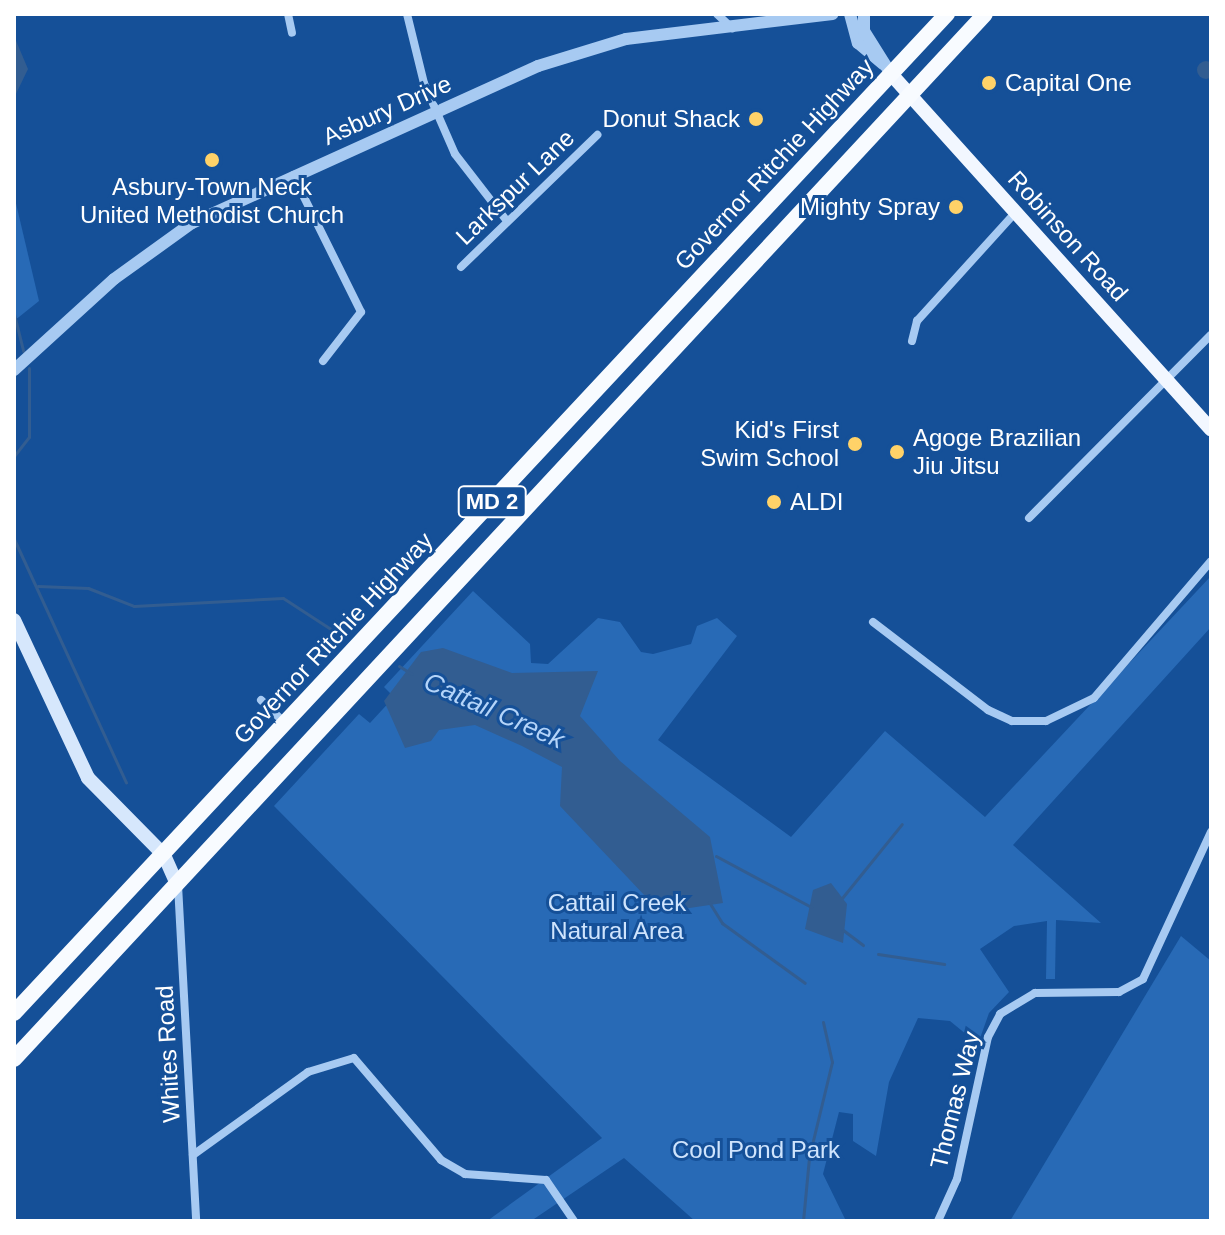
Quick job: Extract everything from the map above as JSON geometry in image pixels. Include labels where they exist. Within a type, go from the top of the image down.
[{"type":"highway","name":"Governor Ritchie Highway","points":[[14,1013],[286,724],[887,69],[947,14]]},
{"type":"highway","name":"MD 2","points":[[14,1059],[985,14]]},
{"type":"main road","name":"Robinson Road","points":[[887,69],[1211,429]]},
{"type":"main road","points":[[14,620],[88,778],[164,855],[177,884]]},
{"type":"street","points":[[288,14],[292,33]]},
{"type":"street","points":[[407,14],[437,113],[476,187],[507,221]]},
{"type":"street","points":[[717,14],[732,28]]},
{"type":"street","name":"Asbury Drive","points":[[14,370],[114,279],[192,223],[293,175],[582,50],[832,14]]},
{"type":"street","points":[[850,14],[858,43],[887,69]]},
{"type":"street","points":[[864,14],[864,31],[887,69]]},
{"type":"street","name":"Larkspur Lane","points":[[461,267],[597,135]]},
{"type":"street","points":[[293,175],[361,312],[323,361]]},
{"type":"street","points":[[912,341],[917,321],[1017,212]]},
{"type":"street","points":[[1029,518],[1164,377],[1211,335]]},
{"type":"street","points":[[873,622],[988,710],[1012,721],[1046,721],[1094,698],[1211,561]]},
{"type":"street","points":[[261,700],[286,724]]},
{"type":"street","name":"Thomas Way","points":[[938,1221],[957,1179],[988,1037],[1000,1014],[1035,993],[1119,992],[1143,979],[1211,832]]},
{"type":"street","name":"Whites Road","points":[[177,884],[196,1221]]},
{"type":"street","points":[[193,1155],[308,1072],[354,1058],[441,1160],[465,1174],[546,1180],[574,1221]]},
{"type":"green space","points":[[14,195],[39,301],[14,321]]},
{"type":"green space","name":"Cattail Creek Natural Area","points":[[1211,576],[1211,627],[1013,845],[1101,923],[1056,920],[1055,979],[1046,979],[1047,921],[1014,926],[980,949],[1009,992],[989,1013],[978,1044],[950,1021],[918,1018],[889,1082],[876,1156],[853,1141],[853,1114],[839,1112],[823,1174],[846,1221],[695,1221],[624,1158],[531,1221],[487,1221],[602,1138],[274,806],[359,714],[370,723],[394,697],[384,687],[473,591],[530,644],[531,663],[548,664],[598,618],[620,622],[641,652],[653,654],[691,644],[697,626],[717,618],[737,636],[658,740],[791,837],[885,731],[985,817]]},
{"type":"green space","points":[[1181,936],[1211,961],[1211,1221],[1010,1221]]},
{"type":"water","points":[[14,36],[28,69],[14,98]]},
{"type":"water","points":[[1202,61],[1210,61],[1215,70],[1213,77],[1202,79],[1197,74],[1197,66]]},
{"type":"water","points":[[443,648],[512,673],[598,671],[580,716],[620,761],[710,837],[723,903],[676,910],[646,897],[560,806],[562,767],[522,746],[475,725],[439,730],[431,741],[405,748],[384,701],[421,652]]},
{"type":"water","points":[[831,883],[847,904],[843,943],[805,929],[813,890]]},
{"type":"waterway","name":"Cattail Creek","points":[[14,314],[23,351]]},
{"type":"waterway","name":"Cattail Creek","points":[[14,456],[29,437],[29,368]]},
{"type":"waterway","points":[[14,539],[126,782]]},
{"type":"waterway","name":"Cattail Creek","points":[[38,586],[88,588],[134,606],[283,598],[343,637]]},
{"type":"waterway","name":"Cattail Creek","points":[[399,666],[412,674]]},
{"type":"waterway","points":[[842,898],[902,824]]},
{"type":"waterway","name":"Cattail Creek","points":[[716,856],[811,907]]},
{"type":"waterway","name":"Cattail Creek","points":[[709,902],[722,923],[805,983]]},
{"type":"waterway","name":"Cattail Creek","points":[[843,930],[863,945]]},
{"type":"waterway","name":"Cattail Creek","points":[[878,954],[944,964]]},
{"type":"waterway","name":"Cattail Creek","points":[[803,1221],[809,1157],[832,1062],[823,1022]]},
{"type":"place","name":"Capital One","points":[[989,83]]},
{"type":"place","name":"Donut Shack","points":[[756,119]]},
{"type":"place","name":"Asbury-Town Neck United Methodist Church","points":[[212,160]]},
{"type":"place","name":"Mighty Spray","points":[[956,207]]},
{"type":"place","name":"Kid's First Swim School","points":[[855,444]]},
{"type":"place","name":"Agoge Brazilian Jiu Jitsu","points":[[897,452]]},
{"type":"place","name":"ALDI","points":[[774,502]]},
{"type":"park label","name":"Cool Pond Park","points":[[756,1150]]}]
